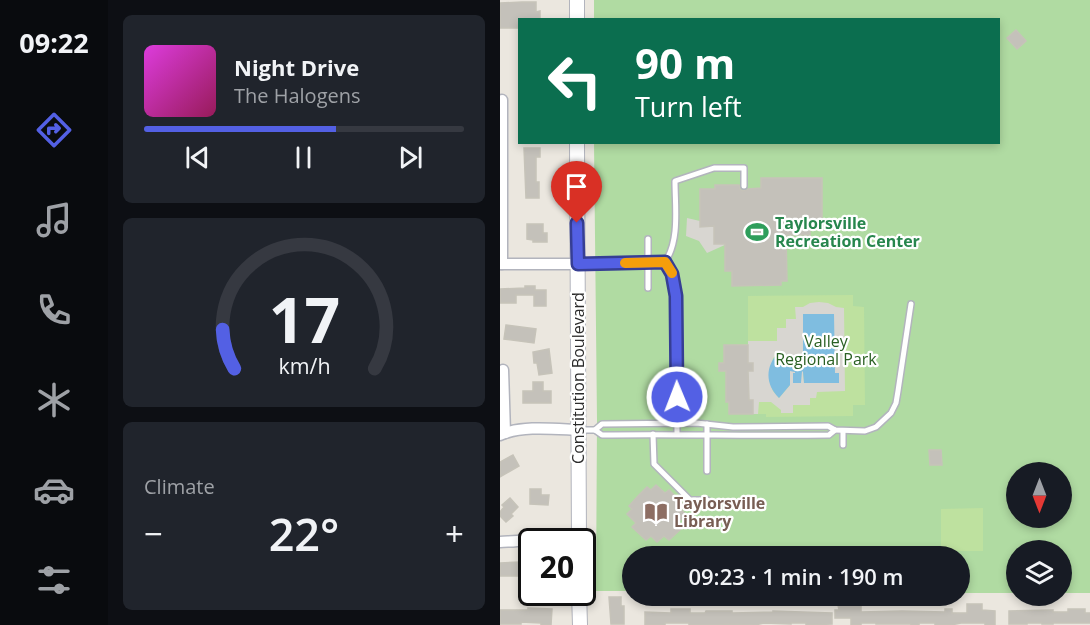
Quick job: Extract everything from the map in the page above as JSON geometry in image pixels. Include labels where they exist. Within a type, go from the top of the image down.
[{"type":"main road","points":[[576,0],[577,18]]},
{"type":"main road","name":"Constitution Boulevard","points":[[577,144],[579,528]]},
{"type":"main road","points":[[579,606],[580,625]]},
{"type":"street","points":[[502,100],[501,264],[578,264]]},
{"type":"street","points":[[503,370],[502,434],[531,429],[579,430]]},
{"type":"street","points":[[500,542],[518,541]]},
{"type":"lane","points":[[578,264],[665,262],[675,242],[675,181],[714,168],[744,168],[744,186]]},
{"type":"lane","points":[[648,239],[648,288]]},
{"type":"lane","points":[[665,262],[672,274],[676,296],[677,434]]},
{"type":"lane","points":[[595,430],[602,424],[677,423],[707,423],[733,427],[828,426],[834,430],[858,432],[871,429],[882,422],[894,408],[911,304]]},
{"type":"lane","points":[[707,423],[707,471]]},
{"type":"lane","points":[[579,430],[595,430],[602,435],[829,435],[834,430]]},
{"type":"lane","points":[[843,430],[843,445]]},
{"type":"lane","points":[[653,434],[654,464],[690,500],[707,500]]},
{"type":"green space","name":"Valley Regional Park","points":[[594,0],[1090,0],[1090,593],[1072,593],[1072,540],[1006,540],[1006,593],[970,593],[970,546],[622,546],[622,591],[596,591],[594,144],[1000,144],[1000,18],[594,18]]},
{"type":"green space","points":[[853,295],[853,306],[864,307],[865,405],[853,405],[853,416],[766,417],[766,414],[729,414],[726,372],[719,371],[719,363],[724,362],[724,345],[748,344],[748,296]]},
{"type":"green space","points":[[983,508],[983,551],[970,551],[970,546],[941,546],[941,509]]},
{"type":"shaded area","points":[[687,218],[700,221],[700,227],[714,226],[714,236],[725,237],[725,243],[714,244],[727,244],[707,253],[699,241],[686,236]]},
{"type":"shaded area","points":[[810,303],[828,303],[844,308],[845,391],[817,392],[816,398],[810,398],[810,405],[793,405],[793,413],[781,413],[781,410],[771,402],[759,402],[758,414],[753,414],[753,401],[749,400],[748,371],[753,371],[753,363],[748,363],[748,341],[777,341],[777,328],[786,328],[786,319],[796,319],[795,307],[803,307]],"holes":[[[779,352],[790,367],[803,366],[835,373],[804,383],[803,371],[801,371],[801,383],[793,383],[795,371],[790,371],[790,385],[779,398],[773,391],[769,380],[773,358]]]},
{"type":"water","points":[[803,314],[834,314],[835,373],[839,373],[839,383],[804,383],[802,371],[801,383],[793,383],[795,372],[790,371],[790,385],[779,398],[771,387],[769,369],[779,352],[790,367],[803,366]]},
{"type":"building","points":[[536,2],[536,12],[540,11],[540,18],[518,18],[518,28],[500,28],[500,3]]},
{"type":"building","points":[[1016,30],[1026,41],[1017,49],[1007,38]]},
{"type":"building","points":[[524,148],[540,148],[540,157],[536,157],[536,182],[539,182],[539,198],[526,198]]},
{"type":"building","name":"Taylorsville Recreation Center","points":[[761,178],[822,178],[822,226],[810,226],[810,235],[786,235],[787,281],[781,281],[781,285],[732,286],[732,271],[725,271],[725,244],[714,244],[714,226],[700,227],[700,189],[715,189],[715,185],[739,185],[743,191],[761,188]]},
{"type":"building","points":[[527,224],[543,224],[543,233],[547,233],[547,242],[533,242],[527,239]]},
{"type":"building","points":[[525,286],[535,286],[535,290],[546,290],[546,306],[534,306],[534,295],[516,295],[516,303],[500,303],[500,289],[525,288]]},
{"type":"building","points":[[506,325],[536,329],[534,343],[504,339]]},
{"type":"building","points":[[724,345],[748,345],[748,363],[753,363],[753,371],[748,371],[749,400],[753,400],[753,414],[729,414],[729,402],[726,402],[726,371],[719,371],[719,363],[724,363]]},
{"type":"building","points":[[549,349],[552,373],[539,375],[537,363],[534,363],[533,352]]},
{"type":"building","points":[[533,382],[543,382],[543,391],[551,391],[551,403],[523,403],[523,391],[533,391]]},
{"type":"building","points":[[929,450],[941,450],[942,465],[930,465]]},
{"type":"building","points":[[513,455],[519,466],[500,477],[500,462]]},
{"type":"building","name":"Taylorsville Library","points":[[656,485],[665,493],[669,490],[683,504],[679,507],[686,515],[678,522],[683,527],[669,540],[664,536],[657,542],[651,536],[646,540],[632,527],[636,523],[627,514],[632,509],[629,506],[647,487],[651,490]]},
{"type":"building","points":[[530,489],[541,489],[541,495],[549,495],[548,505],[530,504]]},
{"type":"building","points":[[510,498],[518,507],[506,522],[500,516],[500,512],[504,507],[502,505]]},
{"type":"building","points":[[518,562],[518,576],[500,576],[500,563]]},
{"type":"building","points":[[609,597],[621,597],[621,606],[624,606],[624,624],[611,624]]},
{"type":"building","points":[[970,604],[982,604],[982,610],[995,611],[995,625],[985,625],[985,623],[911,625],[861,623],[861,625],[851,625],[851,618],[835,618],[835,610],[839,610],[838,606],[861,606],[861,612],[945,612],[945,609],[952,609],[952,613],[967,613],[967,606]]},
{"type":"building","points":[[528,608],[552,609],[551,625],[521,622],[521,624],[500,624],[500,610],[528,610]]},
{"type":"building","points":[[671,609],[690,609],[690,613],[773,611],[832,613],[832,624],[689,625],[689,623],[665,623],[665,625],[645,625],[645,612],[671,613]]},
{"type":"building","points":[[1068,609],[1085,609],[1085,613],[1091,613],[1091,623],[1009,624],[1009,611],[1068,612]]},
{"type":"slow traffic","points":[[625,263],[665,262],[672,273]]},
{"type":"place","name":"Taylorsville Recreation Center","points":[[757,232]]},
{"type":"place","name":"Taylorsville Library","points":[[656,512]]},
{"type":"route","points":[[577,223],[578,264],[665,262],[672,272],[676,296],[677,397]]}]
